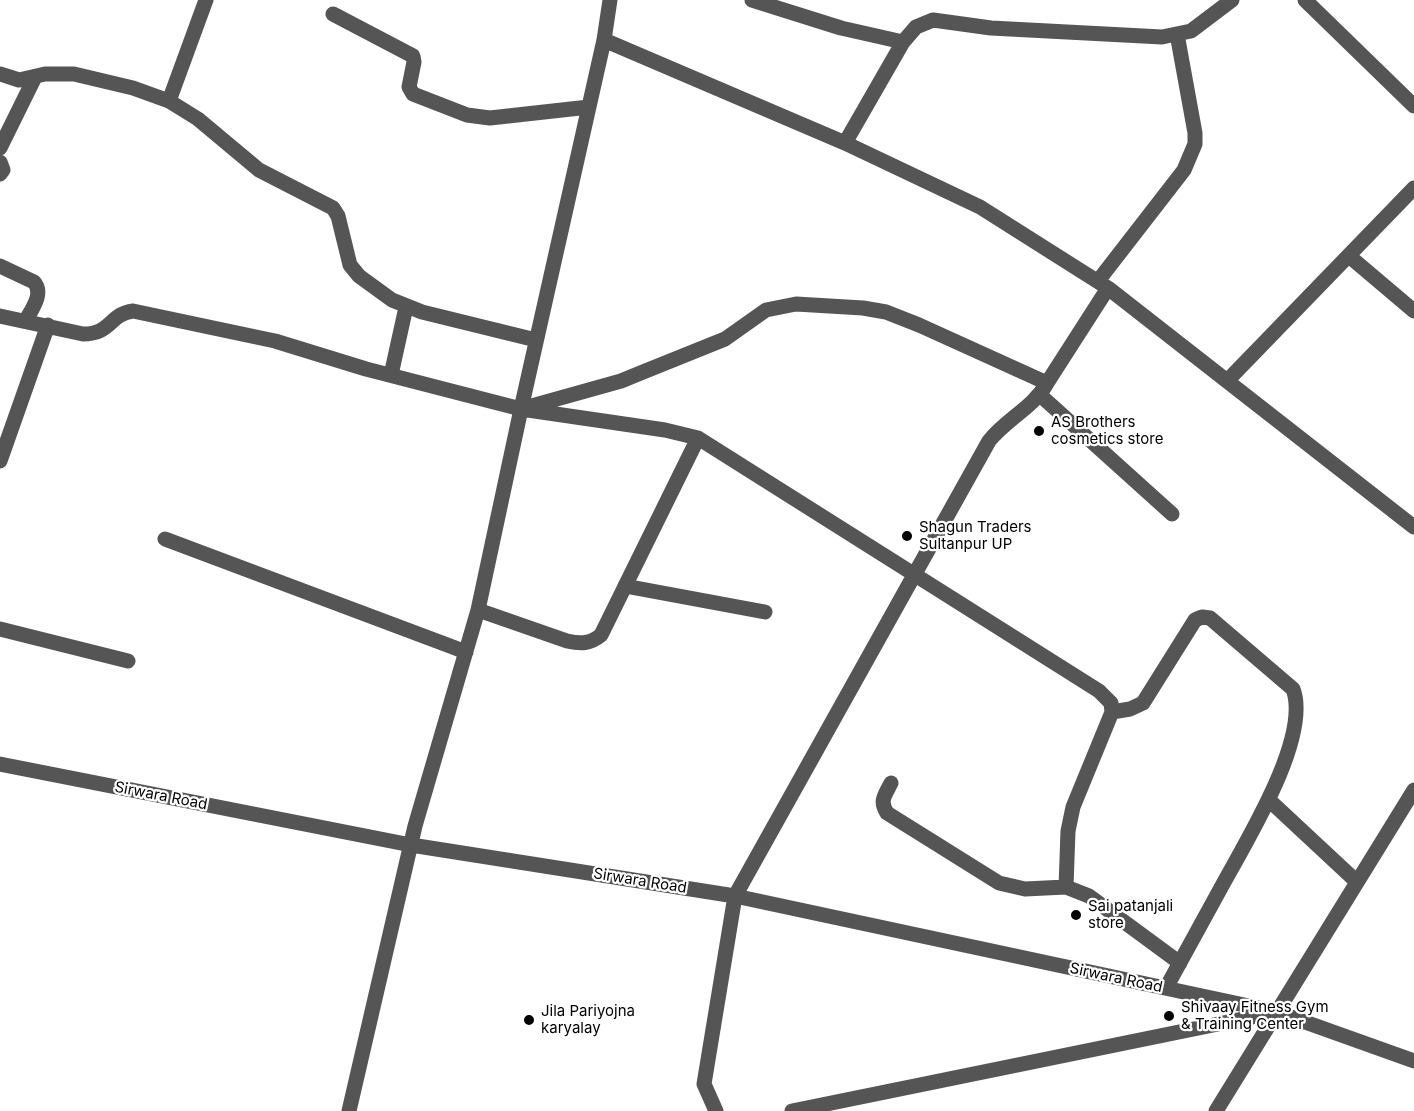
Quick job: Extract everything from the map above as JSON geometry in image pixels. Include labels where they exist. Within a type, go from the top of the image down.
[{"type":"street","points":[[169,101],[206,0]]},
{"type":"street","points":[[349,1111],[411,845],[478,610],[604,40],[610,0]]},
{"type":"street","points":[[752,0],[841,28],[903,42]]},
{"type":"street","points":[[845,143],[903,42],[916,27],[933,20],[991,28],[1162,38],[1191,31],[1232,0]]},
{"type":"street","points":[[1305,0],[1414,106]]},
{"type":"street","points":[[333,14],[413,56],[409,87],[413,94],[467,115],[490,118],[589,107]]},
{"type":"street","points":[[716,1111],[704,1084],[735,896],[989,441],[998,429],[1026,409],[1044,389],[1103,284],[1184,170],[1195,144],[1195,133],[1177,34]]},
{"type":"street","points":[[604,40],[845,143],[980,207],[1103,284],[1414,527]]},
{"type":"street","points":[[0,74],[19,80],[45,74],[74,74],[134,88],[169,101],[198,119],[259,170],[333,208],[339,216],[351,265],[359,276],[392,300],[422,312],[536,340]]},
{"type":"street","points":[[0,148],[35,77]]},
{"type":"street","points":[[0,162],[3,170],[0,174]]},
{"type":"street","points":[[1227,381],[1414,188]]},
{"type":"street","points":[[1349,256],[1414,311]]},
{"type":"street","points":[[0,266],[38,286],[39,292],[27,320]]},
{"type":"street","points":[[521,409],[621,381],[725,339],[766,310],[796,304],[863,308],[886,312],[919,325],[1044,389],[1172,514]]},
{"type":"street","points":[[391,375],[406,307]]},
{"type":"street","points":[[0,316],[84,334],[95,334],[105,329],[122,313],[133,312],[275,341],[391,375],[521,409],[665,430],[698,438],[1099,691],[1111,703],[1112,712],[1073,807],[1068,831],[1066,887]]},
{"type":"street","points":[[0,461],[48,325]]},
{"type":"street","points":[[478,610],[567,641],[592,642],[601,635],[698,438]]},
{"type":"street","points":[[165,539],[466,652]]},
{"type":"street","points":[[625,586],[765,612]]},
{"type":"street","points":[[1112,712],[1130,709],[1143,703],[1195,620],[1202,617],[1210,618],[1293,689],[1297,700],[1290,744],[1269,800],[1166,988]]},
{"type":"street","points":[[0,629],[128,661]]},
{"type":"street","name":"Sirwara Road","points":[[0,764],[411,845],[735,896],[1277,1012],[1414,1061]]},
{"type":"street","points":[[891,783],[882,799],[887,813],[999,883],[1026,889],[1066,887],[1089,897],[1180,963]]},
{"type":"street","points":[[1216,1111],[1414,790]]},
{"type":"street","points":[[1269,800],[1357,882]]},
{"type":"street","points":[[792,1111],[1277,1012]]},
{"type":"place","name":"AS Brothers cosmetics store","points":[[1039,431]]},
{"type":"place","name":"Shagun Traders Sultanpur UP","points":[[907,536]]},
{"type":"place","name":"Sai patanjali store","points":[[1076,915]]},
{"type":"place","name":"Shivaay Fitness Gym & Training Center","points":[[1169,1016]]},
{"type":"place","name":"Jila Pariyojna karyalay","points":[[529,1020]]}]
